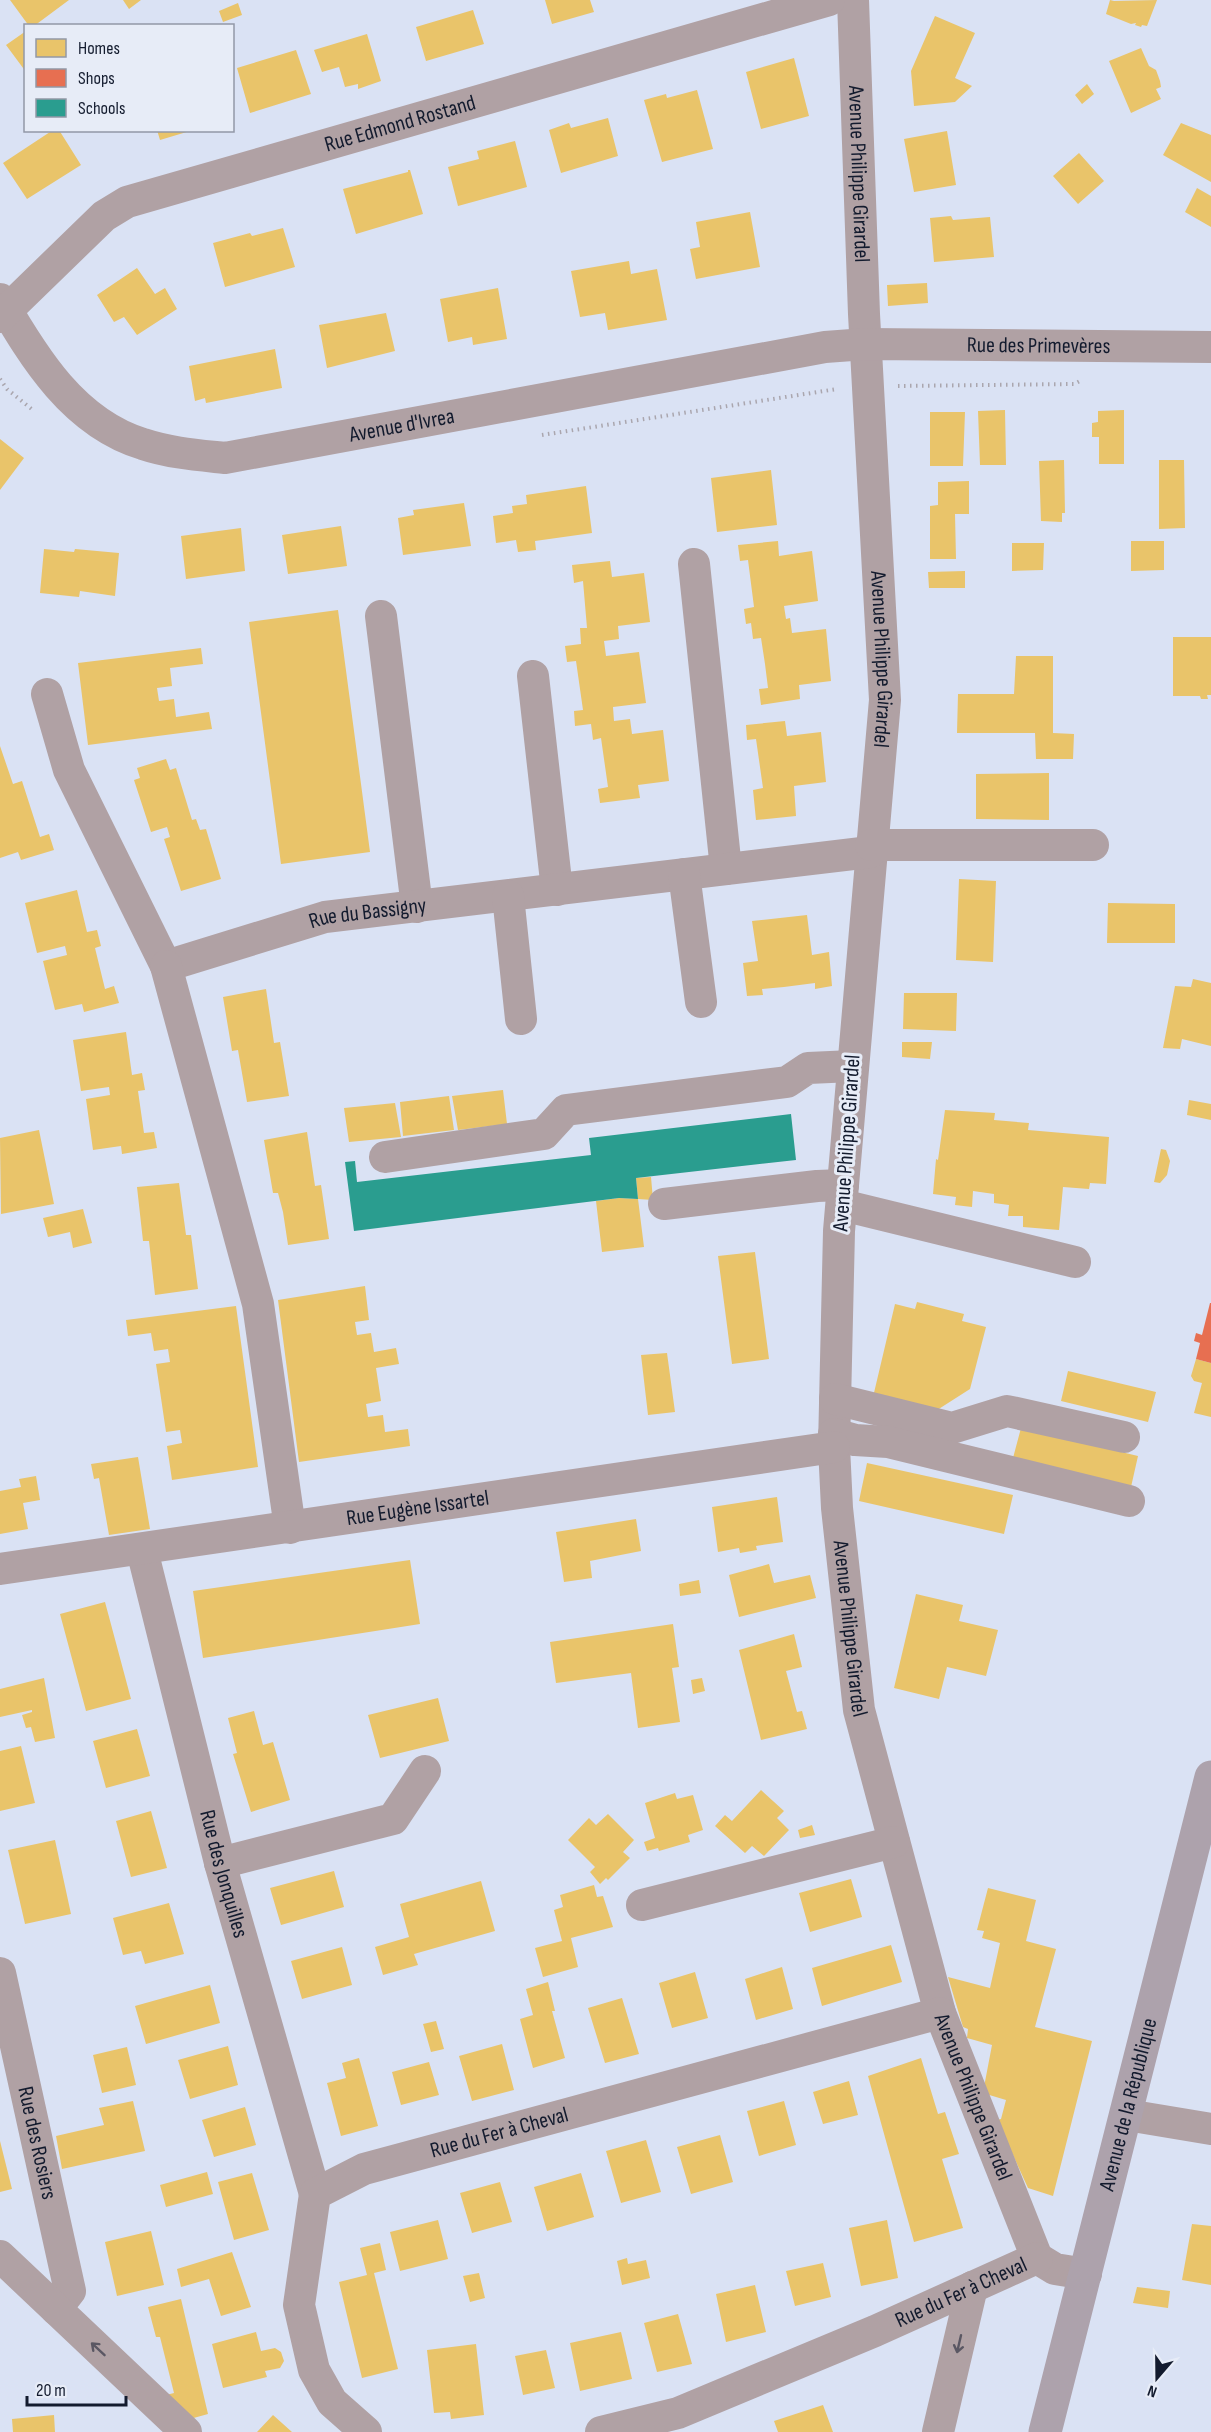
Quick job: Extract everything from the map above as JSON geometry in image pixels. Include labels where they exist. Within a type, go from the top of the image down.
[{"type":"main road","name":"Avenue de la République","points":[[1045,2432],[1209,1792]]},
{"type":"street","name":"Rue Edmond Rostand","points":[[2,308],[21,298],[104,216],[127,202],[829,0]]},
{"type":"street","name":"Avenue Philippe Girardel","points":[[853,0],[866,344],[885,700],[870,848],[842,1195],[834,1441],[837,1508],[859,1710],[894,1842],[940,2013],[1037,2258]]},
{"type":"street","name":"Avenue d'Ivrea","points":[[2,308],[44,371],[82,408],[112,431],[141,444],[171,452],[225,458],[825,347],[866,344]]},
{"type":"street","name":"Rue des Primevères","points":[[866,344],[1211,346]]},
{"type":"street","points":[[694,564],[726,869]]},
{"type":"street","points":[[381,616],[417,907]]},
{"type":"street","points":[[533,676],[557,890]]},
{"type":"street","points":[[47,694],[69,770],[166,966],[258,1304],[290,1528]]},
{"type":"street","name":"Rue du Bassigny","points":[[166,966],[325,917],[726,869],[870,848],[1093,845]]},
{"type":"street","points":[[684,874],[701,1002]]},
{"type":"street","points":[[508,896],[520,1019]]},
{"type":"street","points":[[385,1157],[544,1134],[566,1110],[787,1082],[808,1068],[853,1066]]},
{"type":"street","points":[[664,1204],[817,1186],[1075,1262]]},
{"type":"street","points":[[835,1399],[952,1428],[1012,1407],[1124,1437]]},
{"type":"street","points":[[834,1441],[888,1442],[1129,1501]]},
{"type":"street","name":"Rue Eugène Issartel","points":[[0,1569],[290,1528],[462,1494],[834,1441]]},
{"type":"street","name":"Rue des Jonquilles","points":[[142,1550],[220,1863],[315,2194]]},
{"type":"street","points":[[220,1863],[393,1818],[425,1771]]},
{"type":"street","points":[[642,1905],[894,1842]]},
{"type":"street","name":"Rue des Rosiers","points":[[0,1973],[70,2291],[56,2309]]},
{"type":"street","name":"Rue du Fer à Cheval","points":[[315,2194],[364,2169],[940,2013]]},
{"type":"street","points":[[1127,2115],[1211,2129]]},
{"type":"street","points":[[315,2194],[299,2305],[314,2370],[332,2402],[366,2432]]},
{"type":"street","points":[[0,2256],[186,2432]]},
{"type":"street","name":"Rue du Fer à Cheval","points":[[601,2432],[678,2413],[1037,2258],[1055,2269],[1086,2274]]},
{"type":"street","points":[[938,2432],[972,2288]]},
{"type":"path","points":[[538,436],[852,386],[1074,384],[1083,379]]},
{"type":"building: Homes","points":[[10,0],[69,0],[37,24],[28,24]]},
{"type":"building: Homes","points":[[123,0],[141,0],[129,9]]},
{"type":"building: Homes","points":[[545,0],[590,0],[594,12],[552,24]]},
{"type":"building: Homes","points":[[1110,0],[1157,0],[1147,26],[1142,25],[1141,27],[1135,25],[1136,23],[1131,24],[1106,14]]},
{"type":"building: Homes","points":[[238,3],[242,15],[223,22],[219,11]]},
{"type":"building: Homes","points":[[473,10],[484,44],[426,61],[416,27]]},
{"type":"building: Homes","points":[[935,16],[975,33],[955,78],[972,86],[955,102],[914,106],[911,71]]},
{"type":"building: Homes","points":[[24,32],[24,69],[6,45]]},
{"type":"building: Homes","points":[[367,34],[381,81],[358,89],[358,84],[345,87],[339,67],[322,72],[314,50]]},
{"type":"building: Homes","points":[[1141,48],[1149,66],[1156,70],[1161,87],[1156,89],[1161,99],[1131,113],[1109,61]]},
{"type":"building: Homes","points":[[296,50],[311,94],[250,113],[237,68]]},
{"type":"building: Homes","points":[[794,58],[809,116],[761,129],[746,72]]},
{"type":"building: Homes","points":[[1087,84],[1094,94],[1082,104],[1075,95]]},
{"type":"building: Homes","points":[[697,90],[713,149],[662,162],[644,100],[666,94],[667,98]]},
{"type":"building: Homes","points":[[608,118],[618,156],[561,173],[549,130],[569,123],[571,128]]},
{"type":"building: Homes","points":[[1181,123],[1211,135],[1211,182],[1163,155]]},
{"type":"building: Homes","points":[[947,131],[956,185],[914,192],[904,139]]},
{"type":"building: Homes","points":[[50,132],[60,132],[81,165],[27,199],[3,163]]},
{"type":"building: Homes","points":[[158,132],[187,132],[160,140]]},
{"type":"building: Homes","points":[[515,141],[527,187],[458,206],[448,167],[479,159],[477,151]]},
{"type":"building: Homes","points":[[1079,153],[1104,181],[1078,204],[1053,176]]},
{"type":"building: Homes","points":[[410,170],[423,214],[356,234],[343,189],[408,172]]},
{"type":"building: Homes","points":[[1197,188],[1211,196],[1211,227],[1185,212]]},
{"type":"building: Homes","points":[[750,212],[760,267],[696,279],[690,249],[700,247],[696,222]]},
{"type":"building: Homes","points":[[951,216],[953,220],[990,217],[994,257],[934,262],[930,218]]},
{"type":"building: Homes","points":[[283,228],[295,267],[225,287],[213,243],[250,233],[252,236]]},
{"type":"building: Homes","points":[[629,261],[631,274],[657,269],[667,320],[608,330],[605,313],[580,317],[571,271]]},
{"type":"building: Homes","points":[[137,268],[155,294],[165,288],[177,309],[137,335],[124,317],[114,322],[97,295]]},
{"type":"building: Homes","points":[[927,283],[928,303],[888,306],[887,285]]},
{"type":"building: Homes","points":[[498,288],[507,339],[473,345],[472,337],[448,342],[440,299]]},
{"type":"building: Homes","points":[[386,313],[395,351],[327,368],[319,325]]},
{"type":"building: Homes","points":[[275,349],[282,388],[206,403],[205,398],[195,401],[189,366]]},
{"type":"building: Homes","points":[[1005,410],[1006,465],[980,465],[978,411]]},
{"type":"building: Homes","points":[[1124,410],[1124,464],[1099,464],[1099,437],[1092,437],[1092,423],[1098,422],[1098,411]]},
{"type":"building: Homes","points":[[930,412],[965,412],[963,466],[930,466]]},
{"type":"building: Homes","points":[[0,439],[24,458],[0,490]]},
{"type":"building: Homes","points":[[1064,460],[1065,513],[1062,513],[1062,522],[1041,521],[1039,461]]},
{"type":"building: Homes","points":[[1159,460],[1184,460],[1185,528],[1159,529]]},
{"type":"building: Homes","points":[[771,470],[777,525],[717,532],[711,478]]},
{"type":"building: Homes","points":[[969,481],[969,514],[955,514],[956,559],[930,559],[930,506],[938,505],[938,482]]},
{"type":"building: Homes","points":[[586,486],[592,533],[535,541],[536,550],[518,552],[516,540],[496,543],[493,516],[513,513],[512,506],[527,504],[526,495]]},
{"type":"building: Homes","points":[[464,503],[471,546],[403,555],[398,518],[414,515],[413,510]]},
{"type":"building: Homes","points":[[341,526],[347,566],[288,574],[282,535]]},
{"type":"building: Homes","points":[[241,528],[245,571],[186,579],[181,536]]},
{"type":"building: Homes","points":[[778,541],[779,556],[812,551],[818,601],[784,606],[786,619],[790,618],[792,633],[826,629],[831,681],[799,685],[800,699],[761,705],[759,689],[768,688],[765,664],[761,638],[753,639],[751,623],[746,624],[744,609],[754,607],[748,560],[740,561],[738,545]]},
{"type":"building: Homes","points":[[1131,541],[1164,541],[1164,570],[1131,571]]},
{"type":"building: Homes","points":[[1012,543],[1044,543],[1043,570],[1012,571]]},
{"type":"building: Homes","points":[[44,549],[119,553],[115,596],[80,591],[79,597],[40,593]]},
{"type":"building: Homes","points":[[610,561],[612,577],[644,573],[650,622],[618,626],[619,639],[604,641],[606,656],[639,652],[646,703],[613,707],[614,721],[630,719],[632,734],[663,730],[669,781],[638,785],[640,798],[600,803],[598,789],[608,787],[601,738],[593,740],[591,724],[575,726],[574,711],[583,710],[576,661],[567,662],[565,646],[581,644],[580,628],[587,628],[583,581],[574,583],[572,565]]},
{"type":"building: Homes","points":[[965,571],[965,588],[929,588],[928,572]]},
{"type":"building: Homes","points":[[338,610],[370,852],[281,864],[249,622]]},
{"type":"building: Homes","points":[[1173,637],[1211,637],[1211,695],[1207,695],[1208,699],[1201,699],[1200,696],[1173,696]]},
{"type":"building: Homes","points":[[201,648],[203,664],[170,668],[172,686],[157,688],[159,701],[174,699],[176,717],[209,712],[212,729],[88,745],[78,663]]},
{"type":"building: Homes","points":[[1016,656],[1053,656],[1053,733],[1074,734],[1073,759],[1036,759],[1035,733],[957,733],[958,694],[1014,694]]},
{"type":"building: Homes","points":[[785,721],[787,736],[821,732],[826,782],[794,786],[796,816],[756,820],[753,790],[763,788],[756,739],[747,740],[746,725]]},
{"type":"building: Homes","points":[[0,746],[13,784],[22,781],[40,837],[49,834],[54,850],[21,860],[18,852],[0,858]]},
{"type":"building: Homes","points":[[166,759],[170,770],[176,768],[192,820],[196,819],[200,830],[206,829],[221,879],[181,891],[164,839],[170,837],[167,827],[151,832],[134,780],[140,778],[137,768]]},
{"type":"building: Homes","points":[[1049,773],[1049,820],[976,819],[976,774]]},
{"type":"building: Homes","points":[[959,879],[996,881],[993,962],[956,960]]},
{"type":"building: Homes","points":[[77,890],[87,932],[97,930],[101,946],[95,948],[105,989],[114,986],[119,1003],[84,1012],[82,1004],[55,1010],[43,961],[67,955],[65,946],[37,953],[25,903]]},
{"type":"building: Homes","points":[[1108,903],[1175,904],[1175,943],[1107,943]]},
{"type":"building: Homes","points":[[807,915],[812,955],[829,952],[832,986],[815,989],[815,983],[762,989],[763,995],[747,996],[743,963],[758,961],[752,921]]},
{"type":"building: Homes","points":[[1193,979],[1211,983],[1211,1046],[1182,1039],[1180,1049],[1163,1048],[1175,986],[1191,987]]},
{"type":"building: Homes","points":[[266,989],[274,1043],[280,1042],[289,1096],[247,1102],[238,1050],[232,1051],[223,997]]},
{"type":"building: Homes","points":[[904,993],[957,993],[956,1031],[903,1029]]},
{"type":"building: Homes","points":[[126,1032],[132,1075],[142,1073],[145,1090],[138,1091],[144,1133],[154,1132],[157,1148],[122,1154],[121,1146],[93,1150],[86,1099],[110,1095],[109,1087],[81,1091],[73,1040]]},
{"type":"building: Homes","points":[[902,1042],[932,1042],[930,1059],[902,1057]]},
{"type":"building: Homes","points":[[503,1090],[507,1124],[458,1130],[452,1096]]},
{"type":"building: Homes","points":[[449,1096],[454,1130],[403,1136],[400,1102]]},
{"type":"building: Homes","points":[[1189,1100],[1211,1104],[1211,1120],[1187,1115]]},
{"type":"building: Homes","points":[[395,1103],[401,1137],[349,1142],[344,1108]]},
{"type":"building: Homes","points":[[945,1110],[995,1113],[994,1120],[1029,1123],[1028,1130],[1109,1137],[1106,1184],[1090,1183],[1089,1189],[1063,1187],[1059,1230],[1023,1227],[1023,1216],[1008,1216],[1009,1205],[994,1203],[994,1194],[973,1191],[972,1207],[955,1205],[956,1197],[933,1194],[936,1159],[938,1160]]},
{"type":"building: Homes","points":[[39,1130],[54,1204],[1,1214],[0,1138]]},
{"type":"building: Homes","points":[[307,1132],[315,1186],[321,1185],[329,1239],[288,1245],[278,1193],[273,1193],[264,1140]]},
{"type":"building: Homes","points":[[1161,1149],[1166,1150],[1170,1161],[1167,1175],[1160,1183],[1154,1182]]},
{"type":"building: Homes","points":[[651,1177],[653,1200],[638,1199],[636,1178]]},
{"type":"building: Homes","points":[[179,1183],[186,1235],[191,1235],[198,1289],[155,1295],[149,1241],[143,1241],[137,1187]]},
{"type":"building: Homes","points":[[619,1198],[638,1199],[644,1247],[602,1252],[596,1201]]},
{"type":"building: Homes","points":[[83,1209],[92,1243],[73,1248],[70,1232],[48,1237],[43,1218]]},
{"type":"building: Homes","points":[[755,1252],[769,1359],[732,1364],[718,1256]]},
{"type":"building: Homes","points":[[365,1286],[369,1320],[355,1322],[357,1335],[371,1333],[374,1352],[396,1348],[399,1364],[376,1368],[381,1401],[366,1404],[368,1417],[383,1415],[385,1432],[408,1429],[410,1446],[299,1462],[278,1300]]},
{"type":"building: Homes","points":[[917,1302],[964,1314],[962,1321],[986,1327],[970,1389],[934,1412],[873,1397],[895,1304],[915,1309]]},
{"type":"building: Homes","points":[[236,1306],[258,1467],[172,1480],[167,1446],[182,1443],[180,1430],[166,1432],[156,1364],[170,1362],[168,1349],[154,1351],[151,1333],[128,1336],[126,1320]]},
{"type":"building: Homes","points":[[667,1353],[675,1412],[648,1415],[641,1355]]},
{"type":"building: Homes","points":[[1196,1359],[1211,1363],[1211,1417],[1194,1413],[1202,1383],[1194,1381],[1191,1376]]},
{"type":"building: Homes","points":[[1068,1371],[1156,1392],[1148,1422],[1061,1401]]},
{"type":"building: Homes","points":[[1021,1428],[1138,1456],[1131,1487],[1013,1458]]},
{"type":"building: Homes","points":[[138,1457],[150,1529],[109,1535],[99,1478],[94,1479],[91,1464]]},
{"type":"building: Homes","points":[[867,1463],[1013,1495],[1004,1534],[859,1501]]},
{"type":"building: Homes","points":[[36,1476],[40,1500],[23,1503],[28,1529],[0,1534],[0,1491],[21,1487],[19,1479]]},
{"type":"building: Homes","points":[[777,1497],[783,1542],[756,1546],[757,1550],[740,1553],[739,1548],[718,1552],[712,1507]]},
{"type":"building: Homes","points":[[636,1519],[641,1551],[590,1561],[592,1578],[564,1582],[556,1532]]},
{"type":"building: Homes","points":[[410,1560],[420,1624],[203,1658],[193,1591]]},
{"type":"building: Homes","points":[[769,1564],[774,1583],[810,1575],[816,1598],[739,1617],[729,1575]]},
{"type":"building: Homes","points":[[699,1580],[701,1593],[680,1596],[679,1584]]},
{"type":"building: Homes","points":[[916,1594],[963,1605],[959,1621],[998,1630],[986,1676],[947,1667],[939,1699],[894,1688]]},
{"type":"building: Homes","points":[[105,1602],[131,1699],[86,1711],[60,1614]]},
{"type":"building: Homes","points":[[673,1624],[679,1667],[672,1668],[680,1722],[638,1728],[631,1673],[556,1683],[550,1642]]},
{"type":"building: Homes","points":[[794,1634],[802,1667],[786,1671],[797,1712],[802,1711],[807,1729],[761,1740],[739,1650]]},
{"type":"building: Homes","points":[[44,1678],[55,1738],[35,1742],[31,1727],[26,1728],[22,1715],[32,1710],[0,1717],[0,1689]]},
{"type":"building: Homes","points":[[702,1678],[705,1691],[693,1694],[691,1680]]},
{"type":"building: Homes","points":[[438,1698],[449,1741],[380,1758],[368,1715]]},
{"type":"building: Homes","points":[[254,1711],[263,1745],[273,1742],[290,1800],[251,1812],[233,1754],[237,1753],[228,1718]]},
{"type":"building: Homes","points":[[137,1729],[150,1776],[106,1788],[93,1741]]},
{"type":"building: Homes","points":[[21,1746],[35,1803],[0,1811],[0,1751]]},
{"type":"building: Homes","points":[[761,1790],[784,1811],[777,1818],[789,1830],[764,1856],[752,1846],[745,1853],[715,1826],[725,1815],[732,1821]]},
{"type":"building: Homes","points":[[675,1793],[677,1799],[693,1795],[703,1830],[688,1835],[690,1842],[659,1851],[658,1848],[647,1851],[644,1842],[655,1838],[645,1803]]},
{"type":"building: Homes","points":[[151,1811],[167,1868],[131,1877],[116,1821]]},
{"type":"building: Homes","points":[[608,1814],[634,1840],[623,1852],[630,1858],[608,1880],[606,1878],[600,1884],[590,1872],[595,1867],[568,1840],[589,1818],[596,1825]]},
{"type":"building: Homes","points":[[812,1825],[815,1835],[800,1838],[798,1830]]},
{"type":"building: Homes","points":[[55,1840],[71,1914],[25,1924],[8,1850]]},
{"type":"building: Homes","points":[[334,1871],[344,1907],[281,1925],[270,1888]]},
{"type":"building: Homes","points":[[851,1879],[862,1917],[810,1932],[799,1893]]},
{"type":"building: Homes","points":[[481,1881],[495,1931],[414,1954],[418,1965],[383,1975],[375,1947],[409,1937],[400,1904]]},
{"type":"building: Homes","points":[[594,1885],[597,1897],[603,1896],[613,1927],[571,1938],[578,1967],[543,1977],[535,1948],[562,1941],[554,1910],[563,1907],[560,1895]]},
{"type":"building: Homes","points":[[988,1888],[1036,1900],[1026,1941],[1056,1949],[1035,2027],[1092,2041],[1053,2196],[1028,2188],[997,2120],[1001,2119],[1006,2100],[986,2094],[984,2087],[992,2045],[967,2038],[968,2029],[963,2027],[948,1977],[990,1988],[1000,1943],[982,1938],[984,1931],[977,1930]]},
{"type":"building: Homes","points":[[169,1903],[184,1954],[145,1964],[141,1951],[123,1955],[113,1918]]},
{"type":"building: Homes","points":[[891,1945],[902,1982],[822,2006],[812,1968]]},
{"type":"building: Homes","points":[[342,1947],[352,1985],[302,1999],[291,1961]]},
{"type":"building: Homes","points":[[782,1967],[793,2009],[756,2020],[745,1979]]},
{"type":"building: Homes","points":[[695,1972],[708,2018],[672,2028],[659,1983]]},
{"type":"building: Homes","points":[[548,1982],[555,2011],[552,2011],[565,2058],[533,2068],[520,2019],[533,2015],[526,1989]]},
{"type":"building: Homes","points":[[210,1985],[220,2023],[146,2044],[135,2006]]},
{"type":"building: Homes","points":[[622,1998],[639,2054],[605,2063],[588,2008]]},
{"type":"building: Homes","points":[[436,2021],[444,2049],[431,2052],[423,2024]]},
{"type":"building: Homes","points":[[502,2044],[514,2090],[472,2101],[459,2056]]},
{"type":"building: Homes","points":[[228,2046],[238,2085],[190,2099],[178,2060]]},
{"type":"building: Homes","points":[[127,2047],[136,2085],[102,2093],[93,2055]]},
{"type":"building: Homes","points":[[359,2058],[378,2126],[341,2136],[327,2083],[346,2078],[342,2063]]},
{"type":"building: Homes","points":[[921,2058],[938,2114],[945,2112],[959,2154],[942,2159],[963,2228],[914,2242],[868,2076]]},
{"type":"building: Homes","points":[[429,2062],[439,2095],[401,2105],[392,2072]]},
{"type":"building: Homes","points":[[849,2081],[858,2115],[823,2124],[813,2092]]},
{"type":"building: Homes","points":[[133,2101],[145,2151],[62,2169],[56,2136],[104,2125],[99,2108]]},
{"type":"building: Homes","points":[[784,2101],[796,2145],[759,2156],[747,2111]]},
{"type":"building: Homes","points":[[245,2107],[256,2145],[214,2157],[202,2120]]},
{"type":"building: Homes","points":[[720,2135],[733,2182],[691,2194],[677,2147]]},
{"type":"building: Homes","points":[[646,2140],[661,2192],[621,2203],[606,2151]]},
{"type":"building: Homes","points":[[0,2141],[12,2189],[0,2192]]},
{"type":"building: Homes","points":[[207,2172],[213,2194],[166,2207],[160,2185]]},
{"type":"building: Homes","points":[[252,2173],[269,2230],[234,2240],[218,2182]]},
{"type":"building: Homes","points":[[581,2173],[594,2217],[547,2231],[534,2187]]},
{"type":"building: Homes","points":[[500,2182],[512,2222],[472,2233],[460,2193]]},
{"type":"building: Homes","points":[[438,2220],[448,2259],[400,2271],[390,2232]]},
{"type":"building: Homes","points":[[887,2220],[898,2278],[861,2286],[849,2228]]},
{"type":"building: Homes","points":[[1192,2224],[1211,2226],[1211,2285],[1182,2280]]},
{"type":"building: Homes","points":[[151,2231],[164,2285],[117,2296],[105,2242]]},
{"type":"building: Homes","points":[[380,2243],[386,2270],[374,2273],[398,2369],[362,2378],[339,2282],[367,2275],[360,2248]]},
{"type":"building: Homes","points":[[232,2252],[251,2307],[221,2316],[209,2279],[181,2287],[177,2269]]},
{"type":"building: Homes","points":[[627,2258],[628,2264],[646,2260],[650,2278],[622,2285],[617,2261]]},
{"type":"building: Homes","points":[[823,2263],[831,2297],[795,2306],[786,2271]]},
{"type":"building: Homes","points":[[479,2273],[485,2298],[470,2302],[463,2276]]},
{"type":"building: Homes","points":[[755,2285],[766,2332],[726,2342],[716,2294]]},
{"type":"building: Homes","points":[[1137,2287],[1170,2291],[1168,2308],[1133,2303]]},
{"type":"building: Homes","points":[[181,2299],[208,2414],[190,2419],[166,2395],[174,2393],[160,2337],[156,2337],[148,2307]]},
{"type":"building: Homes","points":[[678,2314],[692,2364],[657,2372],[644,2323]]},
{"type":"building: Homes","points":[[256,2332],[261,2351],[275,2348],[281,2352],[284,2361],[280,2368],[265,2371],[267,2377],[223,2388],[212,2344]]},
{"type":"building: Homes","points":[[621,2332],[632,2379],[580,2391],[570,2343]]},
{"type":"building: Homes","points":[[476,2344],[484,2415],[451,2419],[450,2412],[434,2413],[427,2350]]},
{"type":"building: Homes","points":[[546,2350],[555,2388],[523,2395],[515,2356]]},
{"type":"building: Homes","points":[[823,2405],[833,2432],[778,2432],[774,2421]]},
{"type":"building: Homes","points":[[54,2415],[55,2432],[13,2432],[12,2419]]},
{"type":"building: Homes","points":[[273,2415],[292,2432],[257,2432]]},
{"type":"building: Shops","points":[[1210,1303],[1211,1363],[1196,1359],[1200,1343],[1194,1341],[1196,1333],[1202,1335]]},
{"type":"building: Schools","points":[[791,1114],[796,1160],[636,1178],[638,1199],[619,1198],[354,1231],[345,1162],[355,1161],[357,1182],[591,1155],[589,1138]]}]
